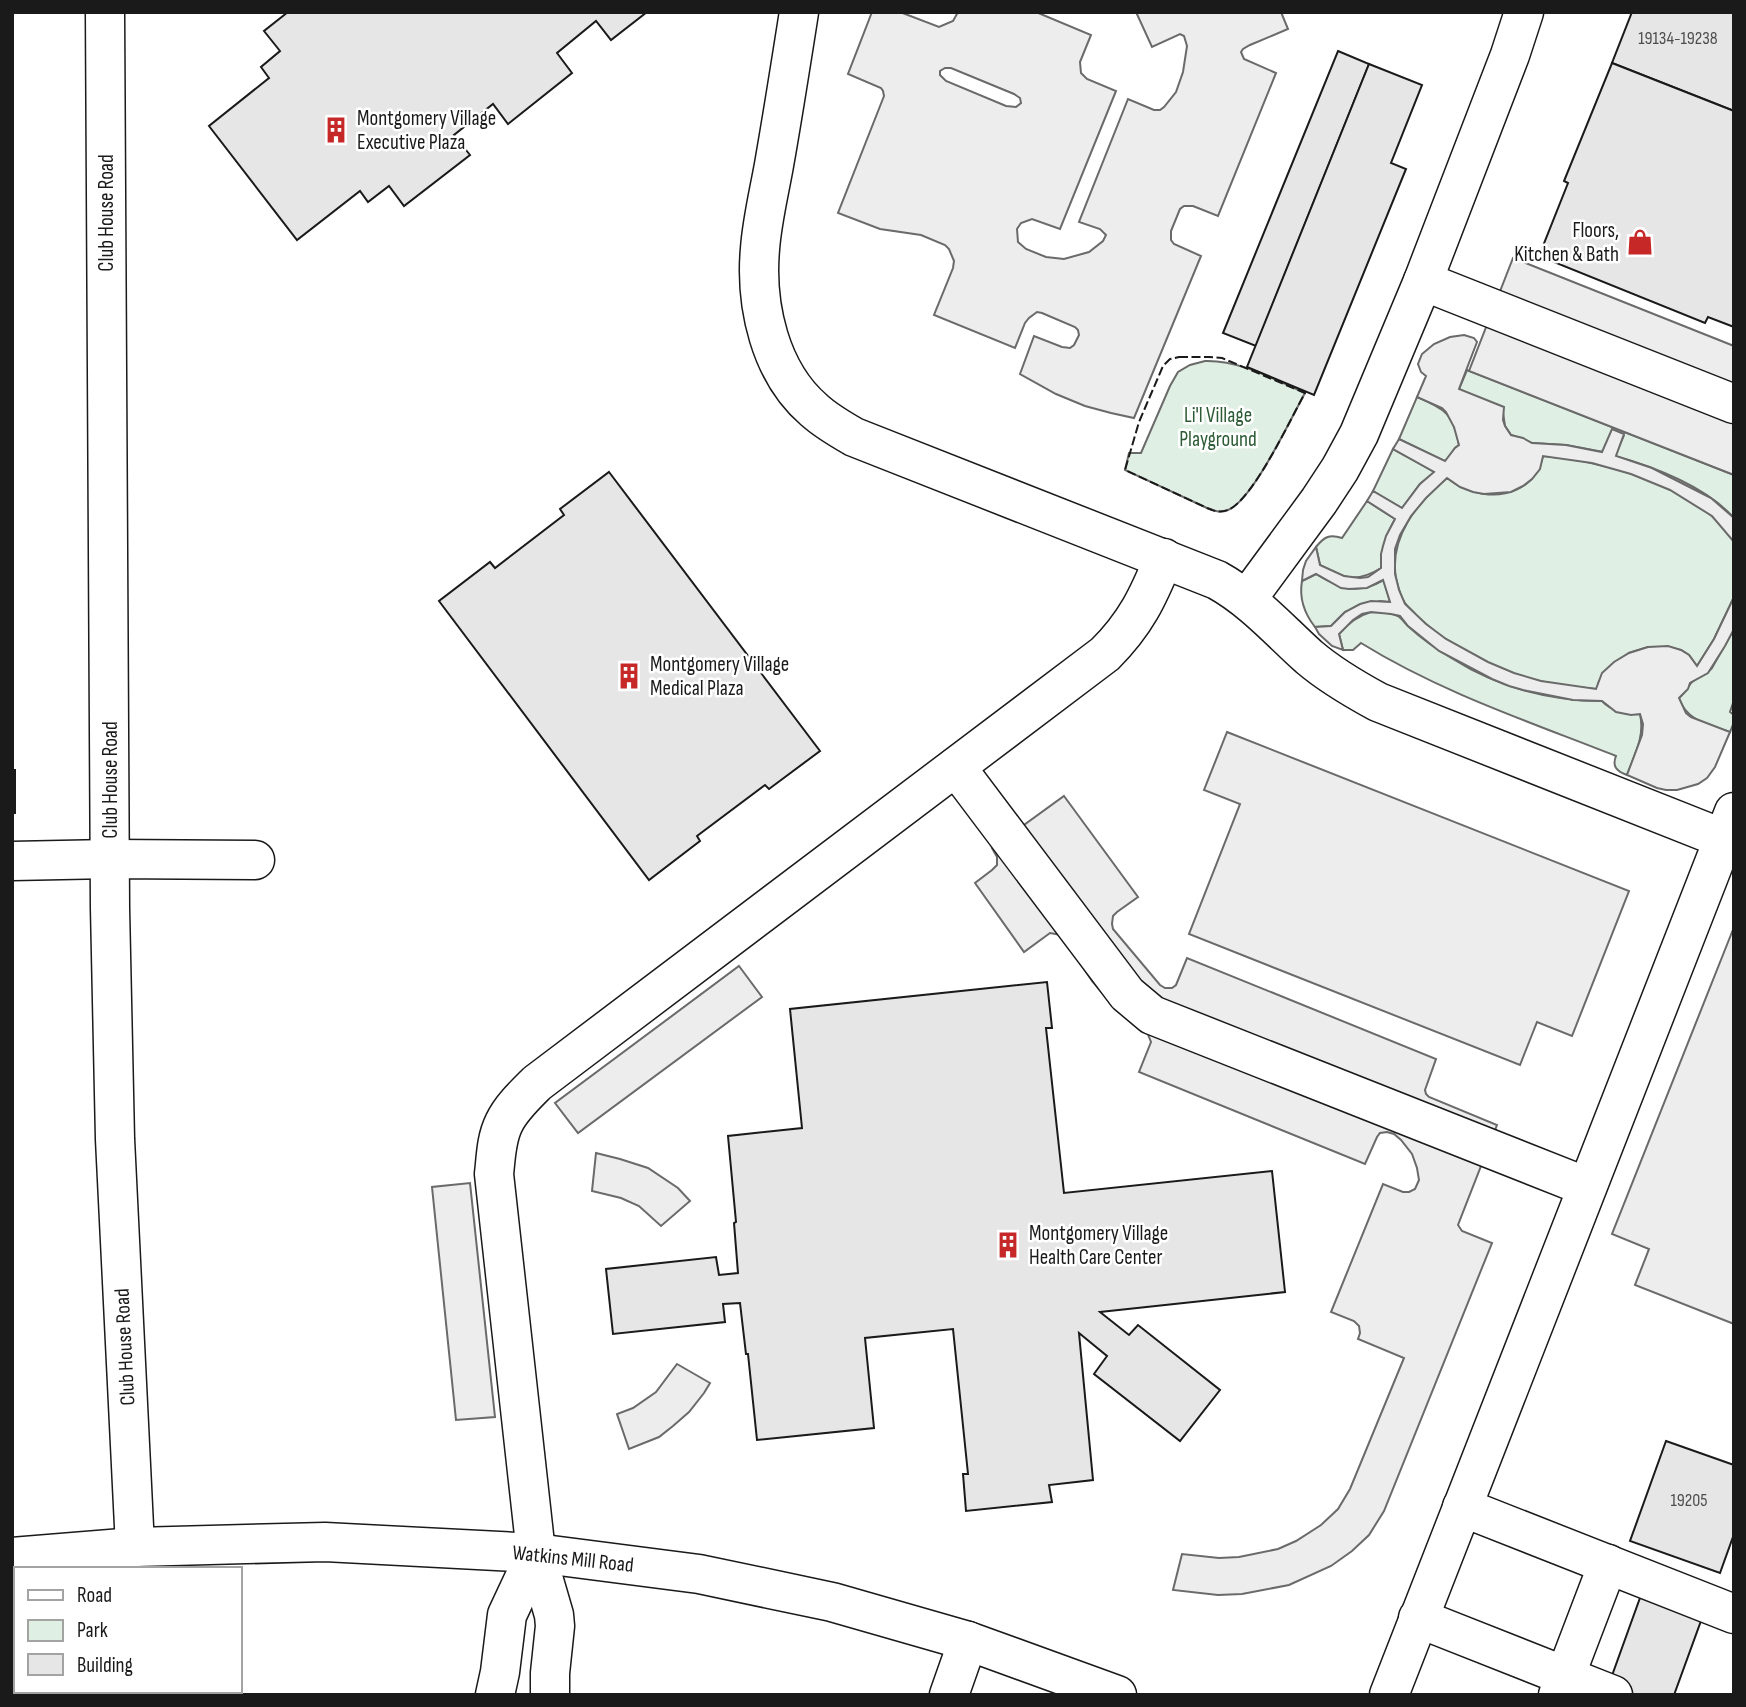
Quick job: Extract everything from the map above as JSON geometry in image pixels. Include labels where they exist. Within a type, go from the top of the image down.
[{"type":"street","name":"Club House Road","points":[[105,12],[110,859],[115,1139],[135,1547]]},
{"type":"street","points":[[799,12],[758,268],[765,321],[775,355],[798,394],[814,410],[854,437],[1217,580],[1247,599],[1311,658],[1378,702],[1730,831],[1587,1187],[1389,1695]]},
{"type":"street","points":[[1247,599],[1319,501],[1359,434],[1423,281],[1524,12]]},
{"type":"street","points":[[1423,281],[1734,404]]},
{"type":"street","points":[[550,1695],[554,1615],[537,1553],[494,1174],[496,1149],[504,1123],[537,1083],[1105,654],[1140,612],[1164,558]]},
{"type":"street","points":[[956,767],[1127,994],[1152,1016],[1587,1187]]},
{"type":"street","points":[[12,862],[110,859],[255,860]]},
{"type":"street","points":[[1462,1507],[1734,1614]]},
{"type":"street","name":"Watkins Mill Road","points":[[12,1557],[135,1547],[325,1542],[537,1553],[699,1574],[832,1602],[968,1641],[1117,1695]]},
{"type":"street","points":[[495,1695],[507,1615],[537,1553]]},
{"type":"street","points":[[1561,1685],[1608,1564]]},
{"type":"street","points":[[1418,1618],[1561,1685],[1613,1695]]},
{"type":"street","points":[[949,1695],[968,1641]]},
{"type":"green space","name":"Li'l Village Playground","points":[[1205,361],[1244,367],[1305,393],[1271,457],[1249,491],[1238,503],[1222,511],[1207,508],[1125,470],[1129,453],[1141,453],[1178,372]]},
{"type":"green space","points":[[1467,370],[1734,475],[1734,518],[1695,488],[1647,466],[1615,456],[1624,435],[1603,452],[1566,445],[1532,443],[1511,435],[1505,426],[1503,413],[1459,389]]},
{"type":"green space","points":[[1417,397],[1435,405],[1451,419],[1459,445],[1446,462],[1399,439]]},
{"type":"green space","points":[[1393,449],[1435,472],[1420,484],[1402,508],[1373,491]]},
{"type":"green space","points":[[1543,456],[1609,467],[1670,490],[1708,513],[1734,542],[1734,597],[1714,639],[1697,666],[1689,655],[1681,650],[1648,647],[1629,653],[1599,681],[1597,689],[1543,682],[1499,668],[1473,656],[1437,633],[1405,603],[1396,578],[1397,549],[1408,522],[1425,498],[1447,478],[1465,489],[1484,494],[1516,490],[1533,477]]},
{"type":"green space","points":[[1367,501],[1395,519],[1385,543],[1381,568],[1365,576],[1350,577],[1320,565],[1316,547],[1327,537],[1342,538]]},
{"type":"green space","points":[[1316,574],[1341,586],[1357,589],[1384,580],[1390,602],[1380,601],[1345,612],[1331,626],[1315,627],[1303,605],[1301,587],[1302,581]]},
{"type":"green space","points":[[1371,612],[1398,616],[1419,636],[1447,656],[1506,685],[1544,695],[1602,701],[1620,711],[1640,714],[1640,737],[1627,775],[1616,768],[1616,756],[1422,677],[1361,643],[1353,650],[1343,650],[1339,634],[1353,620]]},
{"type":"green space","points":[[1734,629],[1734,700],[1730,712],[1734,715],[1734,722],[1730,732],[1693,717],[1682,706],[1679,698],[1691,683],[1712,668]]},
{"type":"shaded area","points":[[872,12],[900,12],[939,27],[953,21],[958,12],[1036,12],[1091,35],[1080,62],[1081,73],[1087,79],[1116,91],[1060,229],[1032,219],[1021,223],[1017,229],[1018,242],[1026,249],[1046,257],[1064,259],[1089,252],[1103,241],[1106,235],[1100,229],[1079,222],[1128,99],[1160,110],[1176,92],[1183,72],[1187,46],[1184,36],[1180,34],[1152,47],[1136,12],[1281,12],[1288,29],[1250,45],[1241,52],[1244,59],[1276,73],[1218,216],[1193,206],[1184,206],[1180,209],[1171,231],[1174,244],[1201,256],[1134,418],[1085,406],[1020,374],[1034,336],[1070,348],[1079,335],[1075,327],[1037,312],[1025,323],[1015,348],[934,315],[953,268],[954,261],[949,249],[921,235],[880,229],[838,213],[884,96],[881,88],[848,74]],"holes":[[[951,68],[1014,94],[1020,98],[1021,103],[1016,107],[1006,106],[946,81],[940,71]]]},
{"type":"shaded area","points":[[1513,258],[1734,346],[1734,475],[1469,371]]},
{"type":"shaded area","points":[[1464,335],[1477,342],[1459,389],[1504,407],[1503,420],[1511,435],[1532,443],[1566,445],[1602,452],[1612,429],[1624,434],[1616,456],[1652,468],[1711,498],[1734,518],[1734,542],[1712,516],[1670,490],[1631,474],[1592,463],[1543,456],[1540,469],[1532,479],[1511,492],[1473,492],[1447,478],[1426,498],[1411,516],[1395,549],[1395,574],[1405,604],[1446,639],[1488,662],[1541,681],[1596,689],[1602,673],[1614,662],[1629,653],[1648,647],[1668,646],[1681,650],[1689,655],[1697,666],[1714,639],[1734,597],[1734,629],[1725,646],[1708,673],[1690,683],[1679,698],[1691,717],[1730,732],[1715,767],[1707,778],[1698,784],[1666,790],[1627,775],[1642,735],[1640,714],[1616,712],[1602,701],[1573,700],[1509,686],[1439,651],[1400,616],[1371,612],[1362,614],[1339,634],[1343,650],[1332,646],[1315,627],[1331,626],[1345,612],[1360,604],[1371,601],[1390,602],[1383,580],[1367,588],[1341,588],[1316,574],[1302,581],[1303,570],[1316,547],[1320,565],[1344,576],[1368,577],[1381,568],[1383,546],[1395,519],[1367,501],[1373,491],[1402,508],[1420,484],[1434,472],[1393,449],[1399,439],[1445,461],[1459,445],[1446,412],[1417,397],[1426,376],[1418,364],[1422,354],[1434,344],[1450,337]]},
{"type":"shaded area","points":[[1227,732],[1629,891],[1572,1036],[1537,1022],[1520,1065],[1189,934],[1240,804],[1204,790]]},
{"type":"shaded area","points":[[1064,796],[1138,897],[1113,916],[1113,929],[1160,985],[1172,988],[1176,985],[1187,958],[1436,1059],[1426,1094],[1497,1125],[1458,1225],[1462,1231],[1492,1243],[1384,1511],[1369,1535],[1352,1551],[1331,1566],[1289,1585],[1242,1594],[1218,1595],[1173,1590],[1182,1554],[1239,1557],[1278,1549],[1321,1525],[1338,1509],[1350,1489],[1404,1358],[1358,1339],[1359,1326],[1354,1321],[1331,1312],[1383,1184],[1409,1192],[1415,1189],[1419,1180],[1417,1168],[1412,1154],[1394,1134],[1380,1133],[1365,1164],[1139,1072],[1151,1042],[1147,1032],[1109,1001],[1061,935],[1050,933],[1024,952],[975,883],[997,865],[997,857],[992,848]]},
{"type":"shaded area","points":[[1734,927],[1734,1324],[1635,1285],[1649,1249],[1612,1234]]},
{"type":"shaded area","points":[[739,966],[762,997],[578,1133],[555,1103]]},
{"type":"shaded area","points":[[596,1153],[648,1168],[678,1188],[690,1201],[661,1226],[639,1206],[621,1198],[592,1191]]},
{"type":"shaded area","points":[[470,1183],[495,1417],[456,1420],[432,1187]]},
{"type":"shaded area","points":[[677,1364],[710,1383],[689,1412],[673,1426],[659,1437],[629,1449],[617,1414],[633,1408],[656,1392]]},
{"type":"building","name":"Montgomery Village Executive Plaza","points":[[288,12],[647,12],[611,40],[596,21],[557,53],[572,73],[508,124],[493,104],[454,135],[470,155],[404,206],[389,186],[368,202],[360,191],[297,240],[209,126],[269,78],[261,67],[280,51],[264,31]]},
{"type":"building","points":[[1632,12],[1734,12],[1734,111],[1612,63]]},
{"type":"building","points":[[1338,51],[1369,64],[1256,346],[1223,333]]},
{"type":"building","points":[[1612,63],[1734,111],[1734,327],[1708,317],[1705,323],[1539,256],[1568,183],[1564,181]]},
{"type":"building","points":[[1369,64],[1422,85],[1391,163],[1406,169],[1314,395],[1247,367]]},
{"type":"building","name":"Montgomery Village Medical Plaza","points":[[609,472],[820,751],[769,789],[765,785],[697,836],[700,841],[649,880],[439,601],[490,562],[495,568],[564,515],[560,509]]},
{"type":"building","points":[[12,770],[15,770],[15,813],[12,813]]},
{"type":"building","name":"Montgomery Village Health Care Center","points":[[1047,982],[1052,1028],[1046,1028],[1064,1193],[1272,1171],[1285,1292],[1100,1312],[1129,1335],[1138,1325],[1220,1390],[1180,1441],[1094,1374],[1107,1356],[1079,1333],[1093,1480],[1049,1485],[1052,1502],[966,1511],[963,1474],[968,1474],[953,1329],[865,1338],[874,1428],[757,1440],[740,1303],[723,1304],[725,1322],[613,1334],[606,1269],[716,1257],[719,1275],[738,1273],[728,1136],[802,1128],[790,1009]]},
{"type":"building","points":[[1666,1441],[1734,1465],[1734,1534],[1720,1573],[1630,1541]]},
{"type":"building","points":[[1645,1584],[1706,1607],[1674,1695],[1605,1695]]},
{"type":"fence","points":[[1179,357],[1222,358],[1305,393],[1260,475],[1249,491],[1228,510],[1210,509],[1125,470],[1139,422],[1163,366],[1170,359],[1179,357]]},
{"type":"place","name":"Montgomery Village Executive Plaza","points":[[336,130]]},
{"type":"place","name":"Floors, Kitchen & Bath","points":[[1640,242]]},
{"type":"place","name":"Montgomery Village Medical Plaza","points":[[629,676]]},
{"type":"place","name":"Montgomery Village Health Care Center","points":[[1008,1245]]}]
